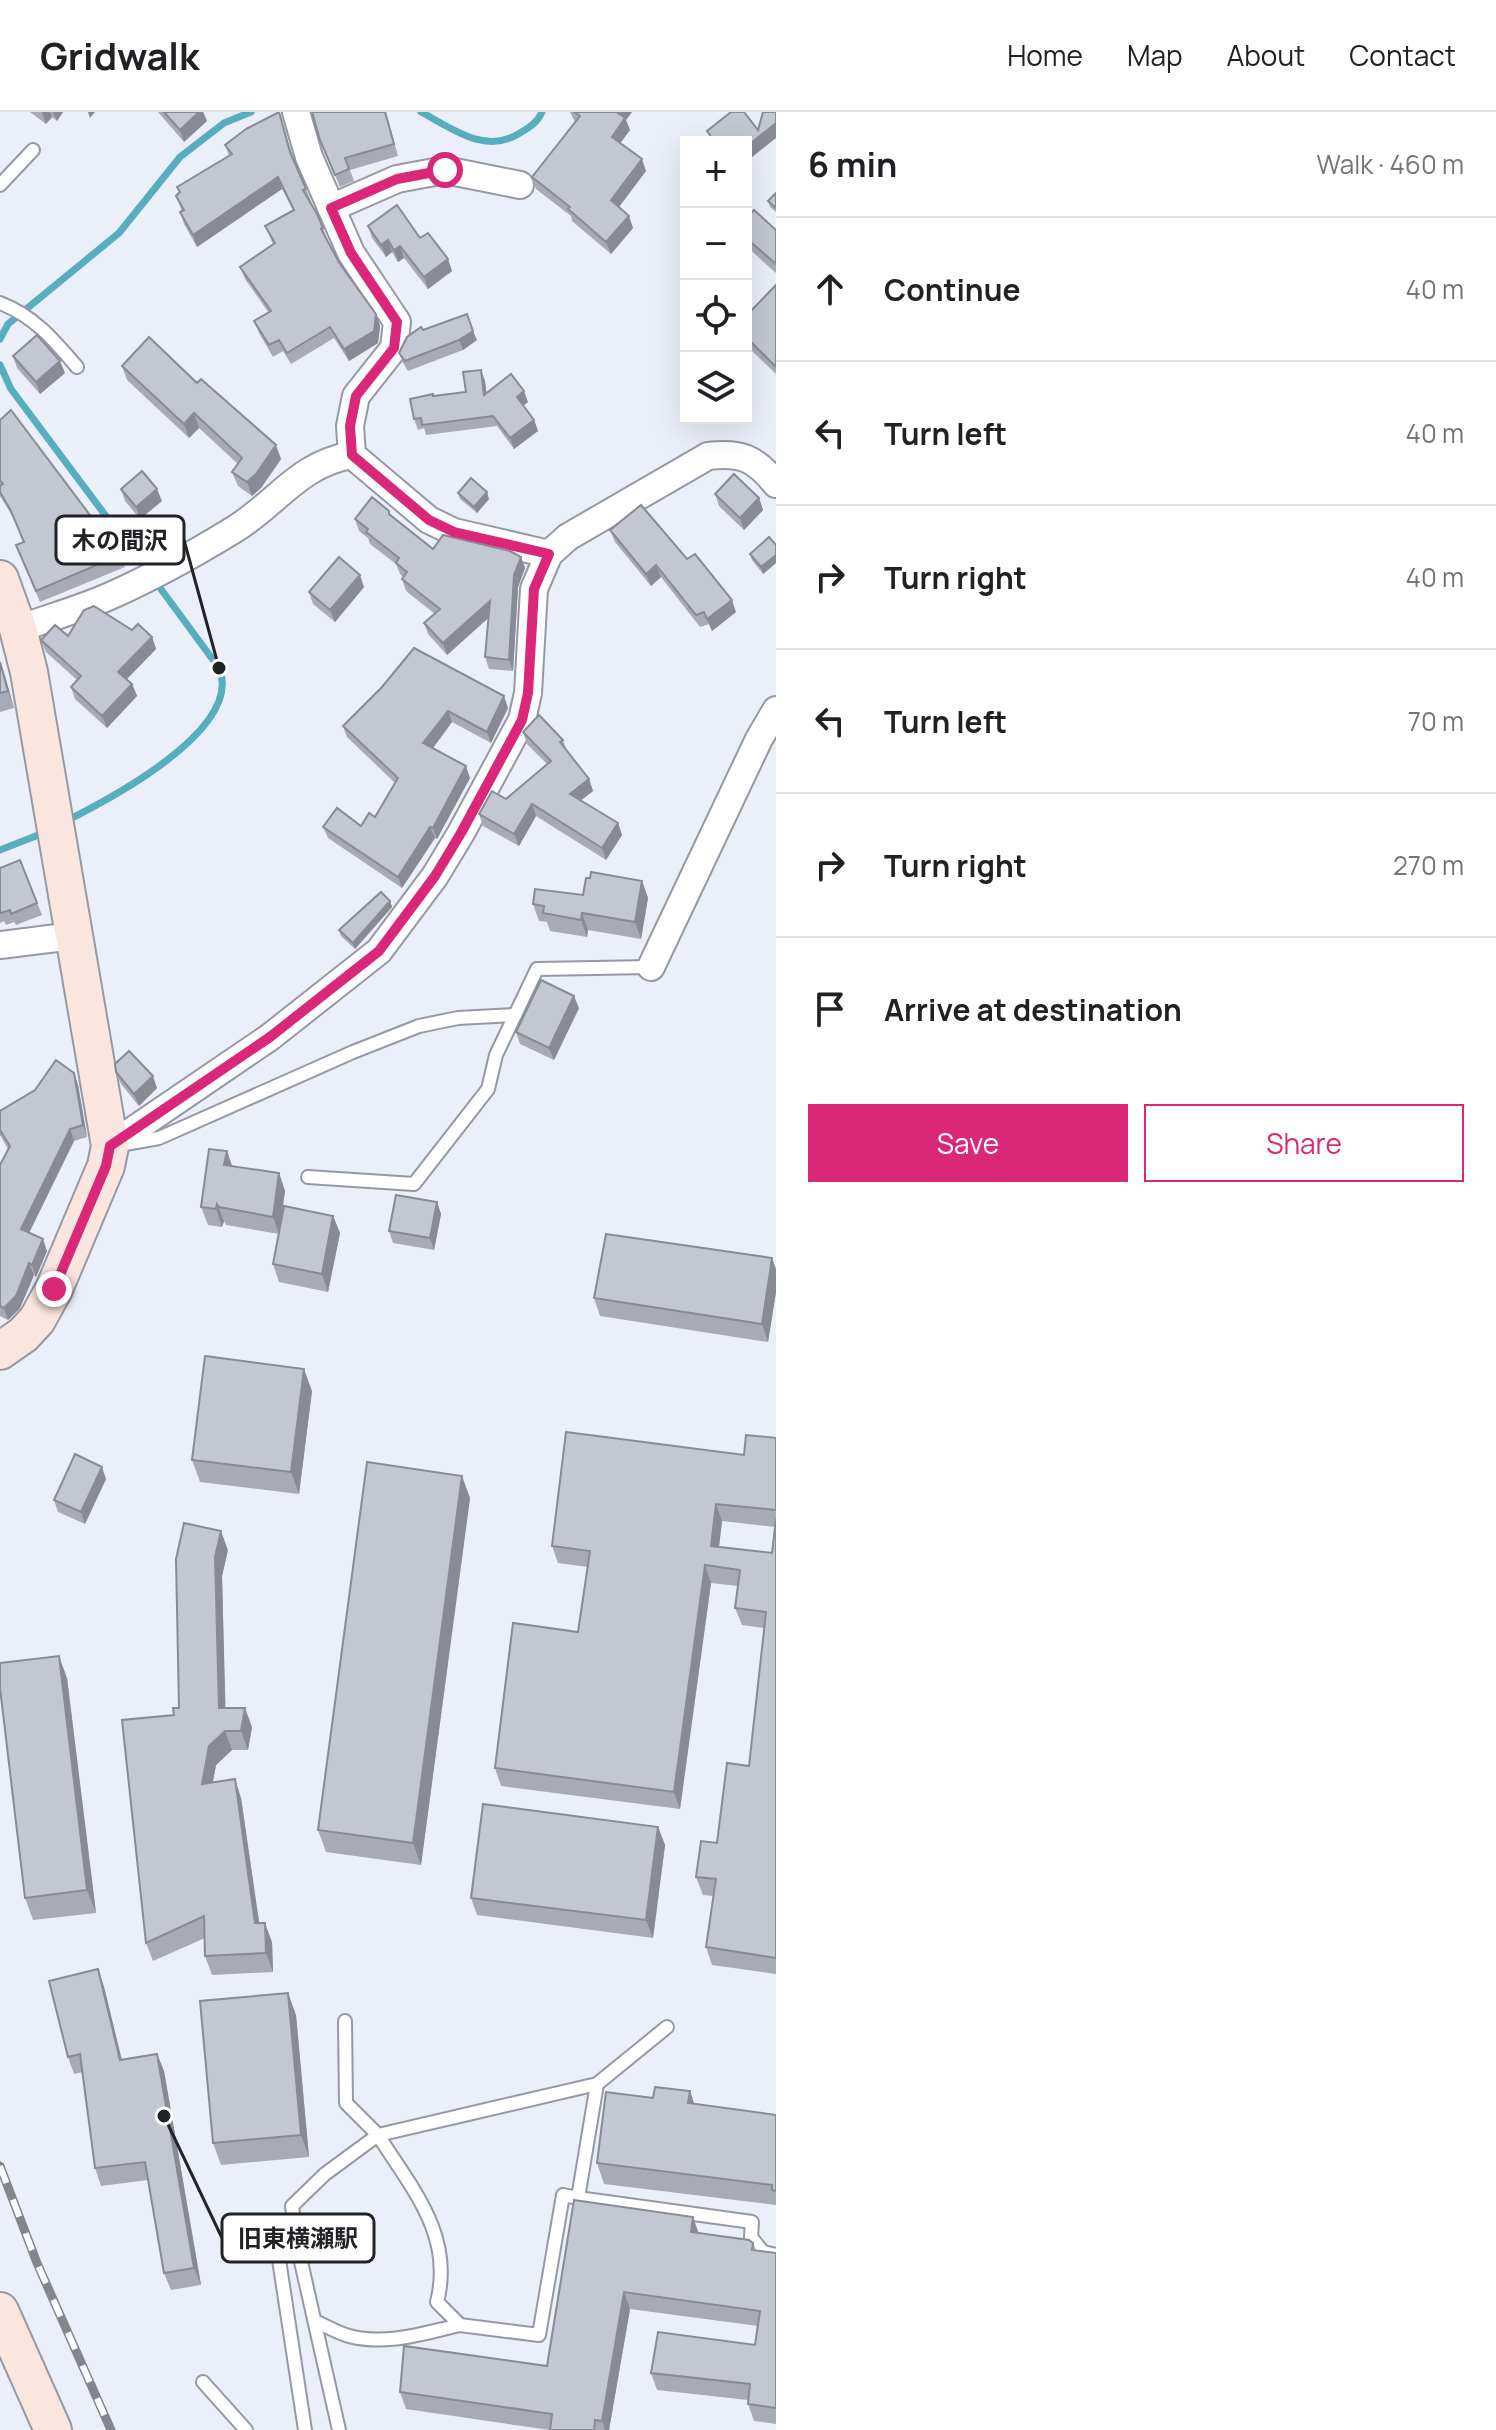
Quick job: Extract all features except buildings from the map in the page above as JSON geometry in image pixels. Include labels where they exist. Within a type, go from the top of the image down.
[{"type":"street","points":[[296,115],[309,157],[351,253],[397,322],[394,348],[356,396],[350,426],[352,455],[429,520],[454,532],[549,554]]},
{"type":"street","points":[[331,208],[397,179],[445,170],[520,185]]},
{"type":"street","points":[[110,1146],[270,1037],[379,951],[435,876],[522,720],[528,693],[534,589],[549,554],[568,537],[708,456],[732,453],[750,460],[764,469],[776,484]]},
{"type":"street","points":[[18,629],[110,596],[164,568],[237,528],[309,469],[332,458],[352,455]]},
{"type":"street","points":[[0,579],[29,672],[110,1146],[106,1166],[37,1320],[23,1335],[0,1351]]},
{"type":"street","points":[[651,967],[759,739],[776,710]]},
{"type":"street","points":[[0,945],[73,936]]},
{"type":"street","points":[[0,2311],[53,2430]]},
{"type":"lane","points":[[0,185],[33,150]]},
{"type":"lane","points":[[0,303],[17,309],[43,328],[77,367]]},
{"type":"lane","points":[[308,1177],[414,1184],[488,1089],[496,1055],[537,969],[651,967]]},
{"type":"lane","points":[[110,1146],[159,1138],[419,1026],[458,1018],[515,1015]]},
{"type":"lane","points":[[345,2021],[346,2103],[378,2135],[435,2231],[442,2258],[437,2302],[460,2325]]},
{"type":"lane","points":[[339,2430],[292,2206],[325,2174],[378,2135],[597,2084],[667,2027]]},
{"type":"lane","points":[[578,2198],[597,2084]]},
{"type":"lane","points":[[315,2321],[348,2336],[370,2339],[399,2339],[460,2325],[539,2335],[563,2195],[752,2222],[751,2237],[763,2252],[776,2255]]},
{"type":"lane","points":[[294,2224],[274,2227],[305,2430]]},
{"type":"lane","points":[[203,2382],[246,2430]]},
{"type":"waterway","points":[[0,339],[8,324],[119,233],[180,157],[224,123],[251,112]]},
{"type":"waterway","points":[[421,112],[457,132],[482,141],[507,139],[524,131],[542,112]]},
{"type":"waterway","points":[[0,365],[11,389],[147,571]]},
{"type":"waterway","points":[[64,822],[168,760],[193,738],[212,715],[222,691],[219,668],[155,581]]},
{"type":"waterway","points":[[0,850],[46,832]]},
{"type":"railway","points":[[0,2166],[37,2263],[111,2430]]},
{"type":"place","name":"木の間沢","points":[[219,668]]},
{"type":"place","name":"旧東横瀬駅","points":[[164,2116]]},
{"type":"route","points":[[54,1289],[106,1166],[110,1146],[270,1037],[379,951],[435,876],[522,720],[528,693],[534,589],[549,554],[454,532],[429,520],[352,455],[350,426],[356,396],[394,348],[397,322],[351,253],[331,208],[397,179],[445,170]]}]
